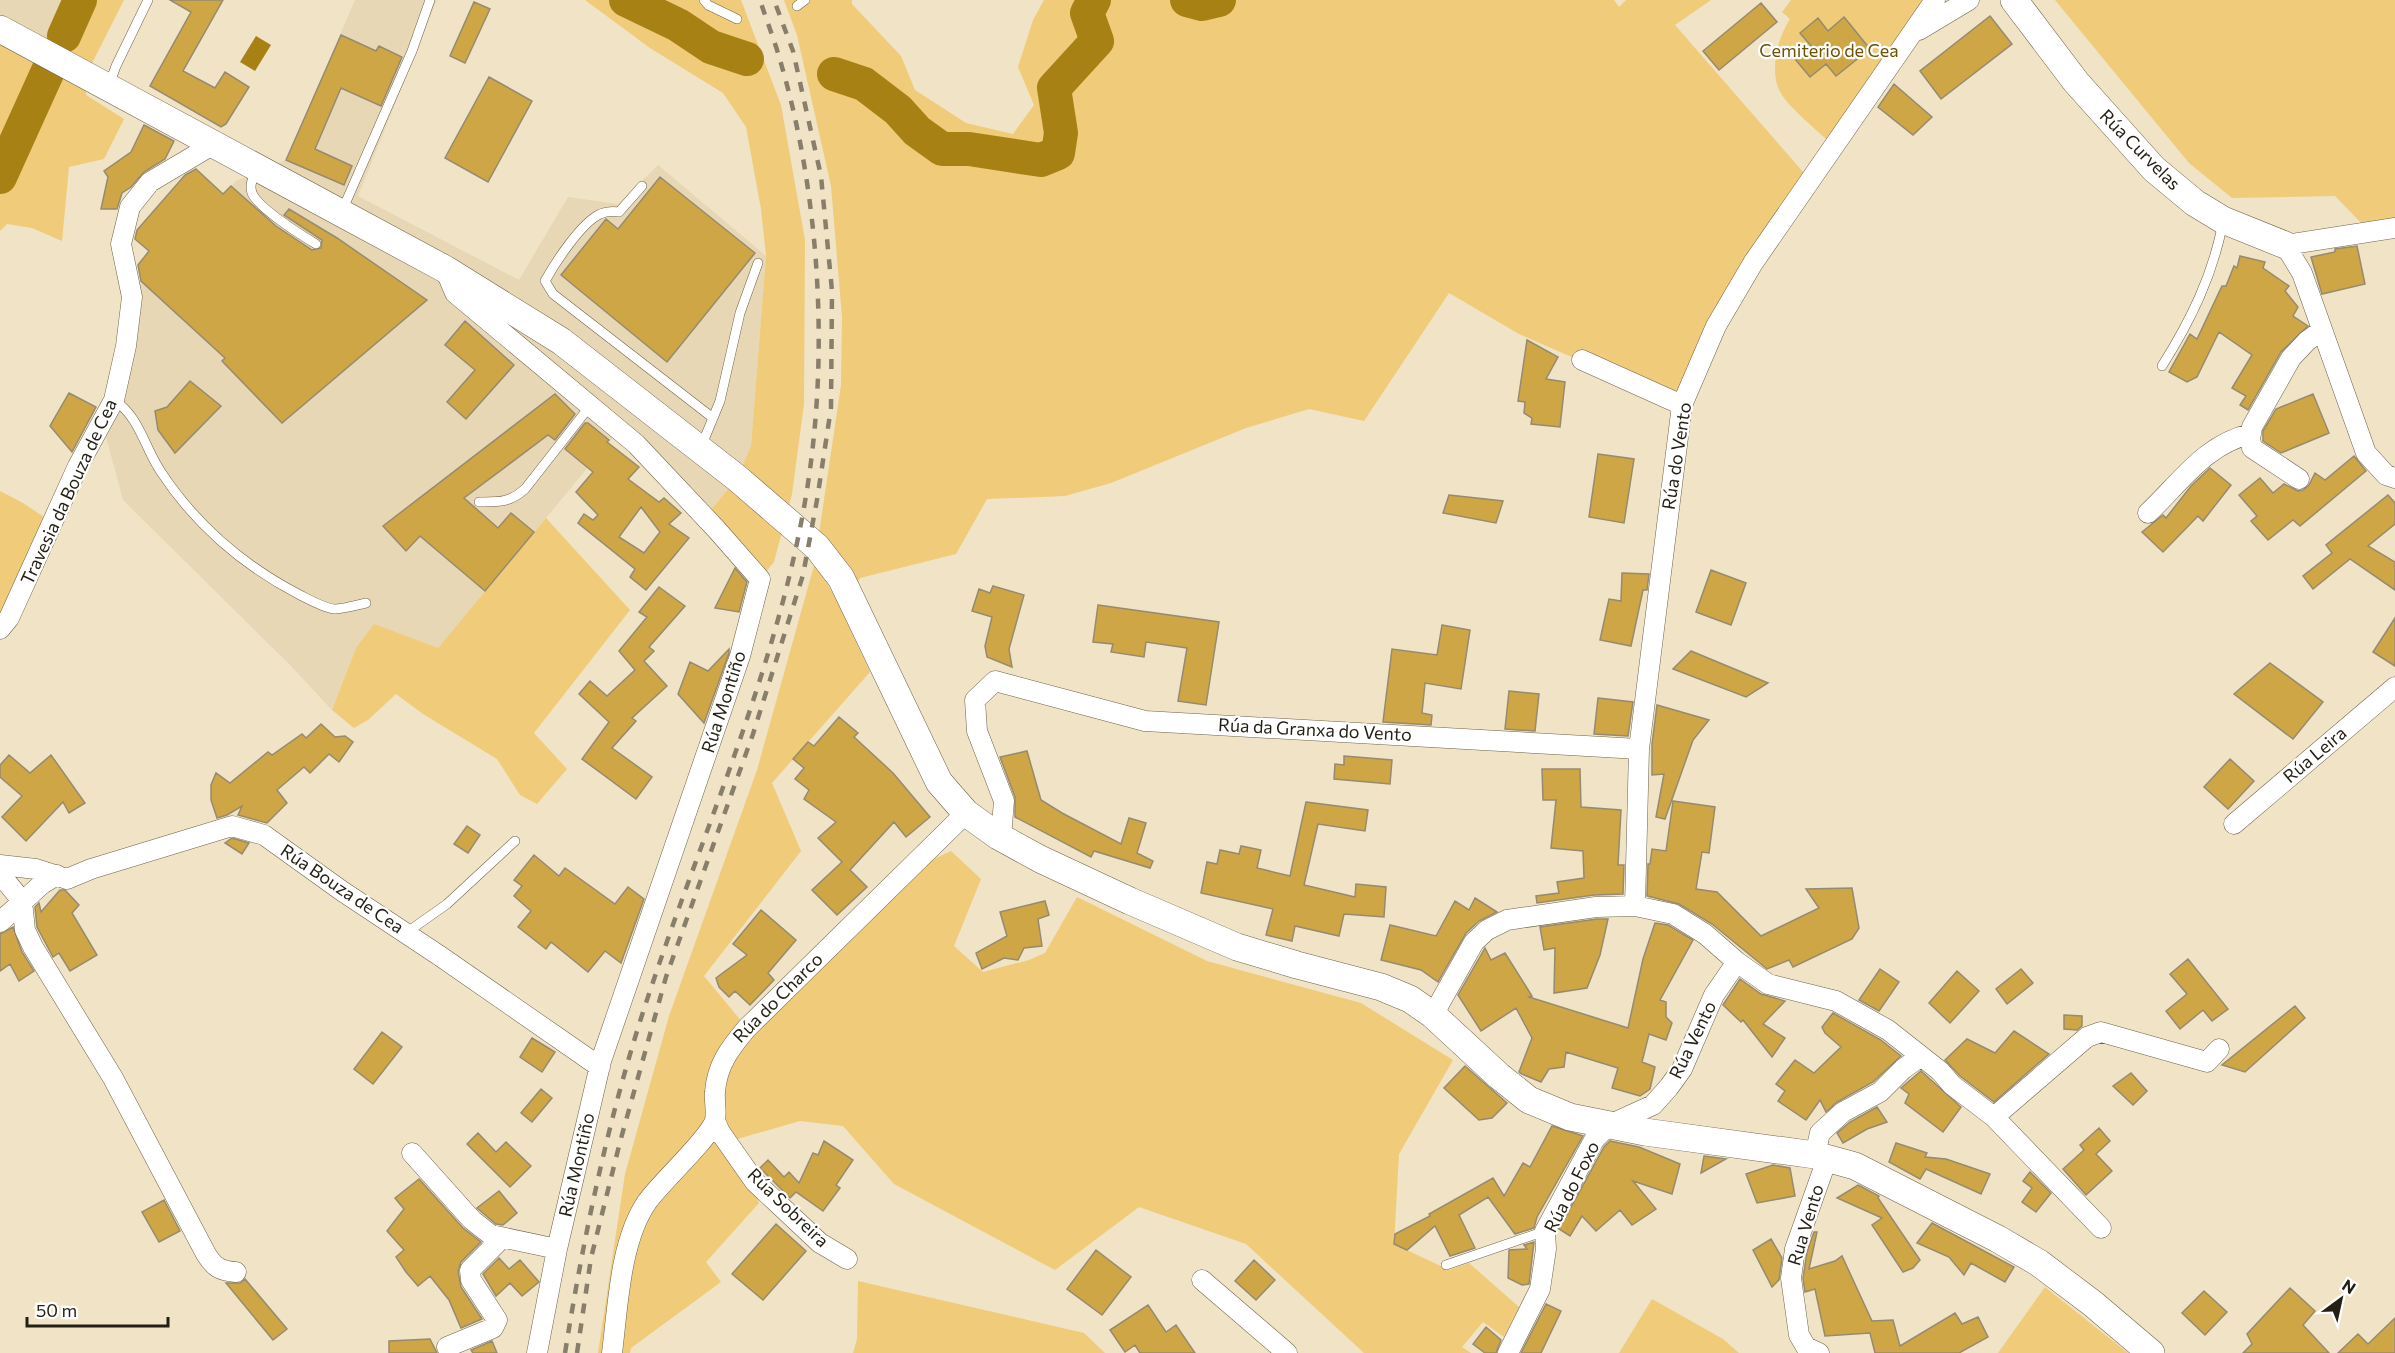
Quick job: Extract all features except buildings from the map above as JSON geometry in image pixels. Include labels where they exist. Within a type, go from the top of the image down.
[{"type":"main road","name":"Rúa Curvelas","points":[[2014,0],[2076,82],[2154,169],[2195,203],[2223,220],[2285,245]]},
{"type":"main road","points":[[0,29],[445,269],[561,341],[700,449],[817,547],[842,578],[939,782],[966,813],[1001,837],[1040,859],[1183,925],[1237,947],[1381,987],[1410,999],[1433,1015],[1499,1077],[1529,1100],[1570,1117],[1645,1132],[1821,1157],[1855,1166],[1998,1239],[2039,1263],[2092,1303],[2151,1353]]},
{"type":"street","name":"Rúa do Vento","points":[[1635,906],[1639,749],[1682,405],[1716,326],[1754,263],[1912,35],[1936,9],[1951,0]]},
{"type":"street","name":"Rúa do Vento","points":[[1936,9],[1969,0]]},
{"type":"street","name":"Travesia da Bouza de Cea","points":[[0,629],[9,618],[78,466],[114,400],[126,346],[132,297],[121,244],[130,207],[150,182],[214,144]]},
{"type":"street","points":[[2395,228],[2285,245],[2302,273],[2366,453],[2386,475],[2395,478]]},
{"type":"street","name":"Rúa Montiño","points":[[445,269],[455,293],[636,444],[760,579],[740,656],[600,1067],[557,1249],[537,1353]]},
{"type":"street","points":[[2299,479],[2252,448],[2251,434],[2256,418],[2291,357],[2322,330]]},
{"type":"street","points":[[1582,360],[1682,405]]},
{"type":"street","points":[[2148,513],[2198,461],[2232,439],[2251,434]]},
{"type":"street","name":"Rúa da Granxa do Vento","points":[[1001,837],[1004,801],[977,731],[975,700],[995,681],[1145,721],[1639,749]]},
{"type":"street","name":"Rúa Leira","points":[[2234,824],[2395,687]]},
{"type":"street","name":"Rúa do Charco","points":[[714,1121],[715,1092],[720,1065],[731,1047],[747,1028],[966,813]]},
{"type":"street","name":"Rúa Bouza de Cea","points":[[0,865],[36,869],[67,879],[91,869],[232,826],[264,835],[600,1067]]},
{"type":"street","points":[[0,874],[22,901],[25,930],[33,947],[113,1078],[206,1254],[214,1267],[223,1272],[236,1272]]},
{"type":"street","name":"Rúa Bouza de Cea","points":[[0,922],[42,884],[57,875]]},
{"type":"street","points":[[1433,1015],[1474,942],[1487,930],[1507,920],[1596,907],[1635,906],[1673,914],[1705,934],[1737,962],[1768,984],[1836,1001],[1888,1030],[1940,1071],[1952,1085],[1994,1117],[2101,1228]]},
{"type":"street","name":"Rúa Vento","points":[[1609,1125],[1653,1105],[1669,1087],[1682,1069],[1714,995],[1737,962]]},
{"type":"street","points":[[1994,1117],[2087,1037],[2101,1032],[2207,1062],[2219,1049]]},
{"type":"street","points":[[1821,1157],[1820,1133],[1843,1112],[1880,1092],[1903,1069],[1920,1057]]},
{"type":"street","points":[[612,1353],[626,1254],[637,1222],[647,1202],[714,1121]]},
{"type":"street","name":"Rúa Sobreira","points":[[714,1121],[755,1182],[820,1243],[847,1259]]},
{"type":"street","name":"Rúa do Foxo","points":[[1508,1353],[1540,1289],[1546,1249],[1545,1231],[1594,1140],[1609,1125]]},
{"type":"street","points":[[412,1154],[472,1220],[491,1235],[557,1249]]},
{"type":"street","name":"Rua Vento","points":[[1818,1353],[1806,1347],[1799,1335],[1791,1278],[1795,1249],[1821,1157]]},
{"type":"street","points":[[447,1347],[493,1328],[497,1320],[471,1280],[470,1270],[502,1238]]},
{"type":"street","points":[[1202,1280],[1287,1353]]},
{"type":"lane","points":[[108,87],[147,0]]},
{"type":"lane","points":[[341,212],[412,51],[430,0]]},
{"type":"lane","points":[[704,0],[708,5],[737,19]]},
{"type":"lane","points":[[258,168],[250,184],[253,196],[288,228],[316,244]]},
{"type":"lane","points":[[642,186],[619,212],[608,211],[597,215],[555,262],[545,281],[553,294],[713,418]]},
{"type":"lane","points":[[2162,366],[2186,328],[2204,288],[2215,256],[2223,220]]},
{"type":"lane","points":[[700,449],[720,401],[741,313],[758,263]]},
{"type":"lane","points":[[114,400],[125,407],[137,422],[150,453],[178,497],[206,530],[237,555],[278,584],[334,609],[366,603]]},
{"type":"lane","points":[[479,502],[498,502],[514,498],[519,494],[534,479],[590,406]]},
{"type":"lane","points":[[406,933],[447,904],[515,840]]},
{"type":"lane","points":[[1446,1265],[1545,1231]]},
{"type":"shaded area","points":[[0,0],[67,0],[39,50],[0,29]]},
{"type":"shaded area","points":[[355,0],[437,0],[358,196],[519,280],[568,197],[618,204],[658,165],[766,256],[751,446],[737,478],[705,517],[619,430],[438,648],[356,648],[332,710],[291,666],[123,500],[102,422],[130,287],[143,283],[236,181],[286,160]]},
{"type":"shaded area","points":[[256,36],[271,45],[255,71],[240,62]]},
{"type":"green space","points":[[67,0],[124,0],[86,75],[86,95],[124,119],[104,159],[69,167],[62,241],[32,228],[7,224],[0,231],[0,29],[38,50]]},
{"type":"green space","points":[[585,0],[741,0],[781,105],[805,240],[804,404],[792,494],[774,562],[760,579],[705,517],[737,478],[751,446],[766,256],[761,209],[746,127],[723,93],[650,48]]},
{"type":"green space","points":[[784,0],[852,0],[852,4],[901,56],[915,90],[966,123],[1013,134],[1034,105],[1018,67],[1033,20],[1044,0],[1614,0],[1619,7],[1626,0],[1711,0],[1675,25],[1811,181],[1716,326],[1682,405],[1519,334],[1449,293],[1364,421],[1309,409],[1246,428],[1111,483],[1065,496],[987,499],[956,554],[860,578],[850,597],[817,547],[841,385],[842,317],[831,186],[797,35]]},
{"type":"green space","name":"Cemiterio de Cea","points":[[1791,0],[1925,0],[1829,142],[1791,106],[1778,87],[1776,57],[1781,36],[1790,19],[1782,12]]},
{"type":"green space","points":[[2055,0],[2395,0],[2395,224],[2366,228],[2335,196],[2232,198],[2189,163]]},
{"type":"green space","points":[[0,491],[53,523],[0,628]]},
{"type":"green space","points":[[546,518],[630,610],[534,733],[567,769],[537,804],[520,795],[497,759],[423,714],[396,694],[368,720],[354,728],[332,710],[356,648],[374,624],[438,648]]},
{"type":"green space","points":[[815,562],[836,599],[870,672],[772,783],[801,851],[704,976],[747,1028],[906,872],[951,851],[981,879],[954,946],[983,972],[1029,960],[1045,953],[1077,897],[1207,961],[1361,1003],[1453,1060],[1399,1154],[1394,1244],[1449,1270],[1469,1263],[1519,1307],[1504,1337],[1483,1322],[1462,1347],[1471,1353],[1364,1353],[1246,1244],[1139,1207],[1055,1270],[894,1184],[843,1126],[800,1121],[727,1142],[746,1169],[759,1203],[706,1262],[721,1282],[631,1348],[630,1353],[598,1353],[625,1174],[669,1016],[757,770]]},
{"type":"green space","points":[[858,1281],[1084,1333],[1105,1353],[853,1353],[857,1339]]},
{"type":"green space","points":[[2045,1287],[2128,1353],[1998,1353]]},
{"type":"green space","points":[[1652,1299],[1723,1339],[1739,1353],[1619,1353]]},
{"type":"waterway","points":[[64,36],[80,0]]},
{"type":"waterway","points":[[626,0],[678,25],[711,47],[747,59]]},
{"type":"waterway","points":[[834,74],[864,84],[898,110],[917,131],[942,149],[969,149],[1041,160],[1058,153],[1061,133],[1054,88],[1097,41],[1087,13],[1094,0]]},
{"type":"waterway","points":[[1187,0],[1202,4],[1219,0]]},
{"type":"waterway","points":[[0,177],[48,71]]},
{"type":"railway","points":[[565,1353],[591,1213],[624,1076],[652,985],[749,714],[771,645],[790,576],[804,506],[814,435],[817,390],[819,343],[815,249],[803,156],[780,58],[760,0]]},
{"type":"railway","points":[[577,1353],[591,1258],[620,1142],[666,977],[753,734],[803,575],[831,408],[832,291],[821,176],[793,51],[774,0]]}]
